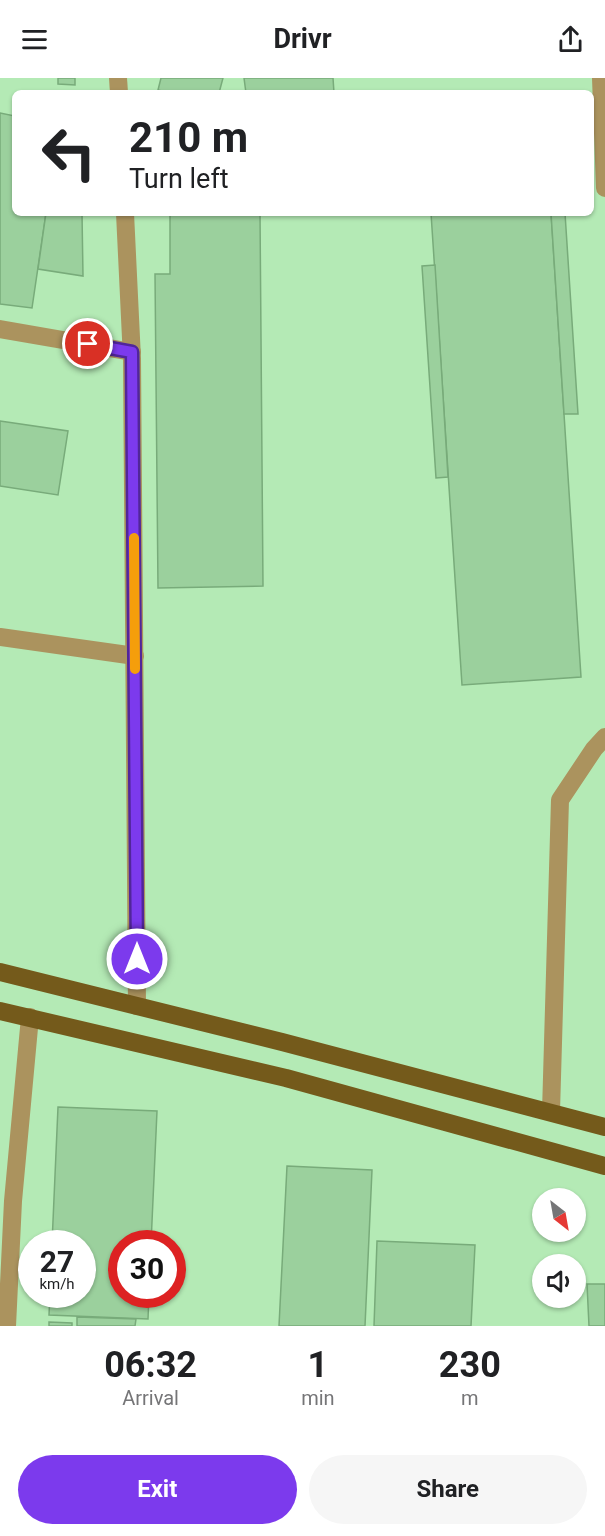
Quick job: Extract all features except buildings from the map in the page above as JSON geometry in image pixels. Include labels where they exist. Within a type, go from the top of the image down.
[{"type":"main road","points":[[0,972],[605,1126]]},
{"type":"main road","points":[[0,1011],[286,1078],[605,1166]]},
{"type":"street","points":[[601,78],[605,188]]},
{"type":"street","points":[[125,216],[132,352],[137,1006]]},
{"type":"street","points":[[0,329],[132,352]]},
{"type":"street","points":[[0,637],[135,656]]},
{"type":"street","points":[[551,1113],[560,800],[594,749],[605,737]]},
{"type":"street","points":[[7,1326],[13,1201],[30,1017]]},
{"type":"slow traffic","points":[[134,538],[135,669]]},
{"type":"route","points":[[88,344],[132,352],[137,959]]}]
